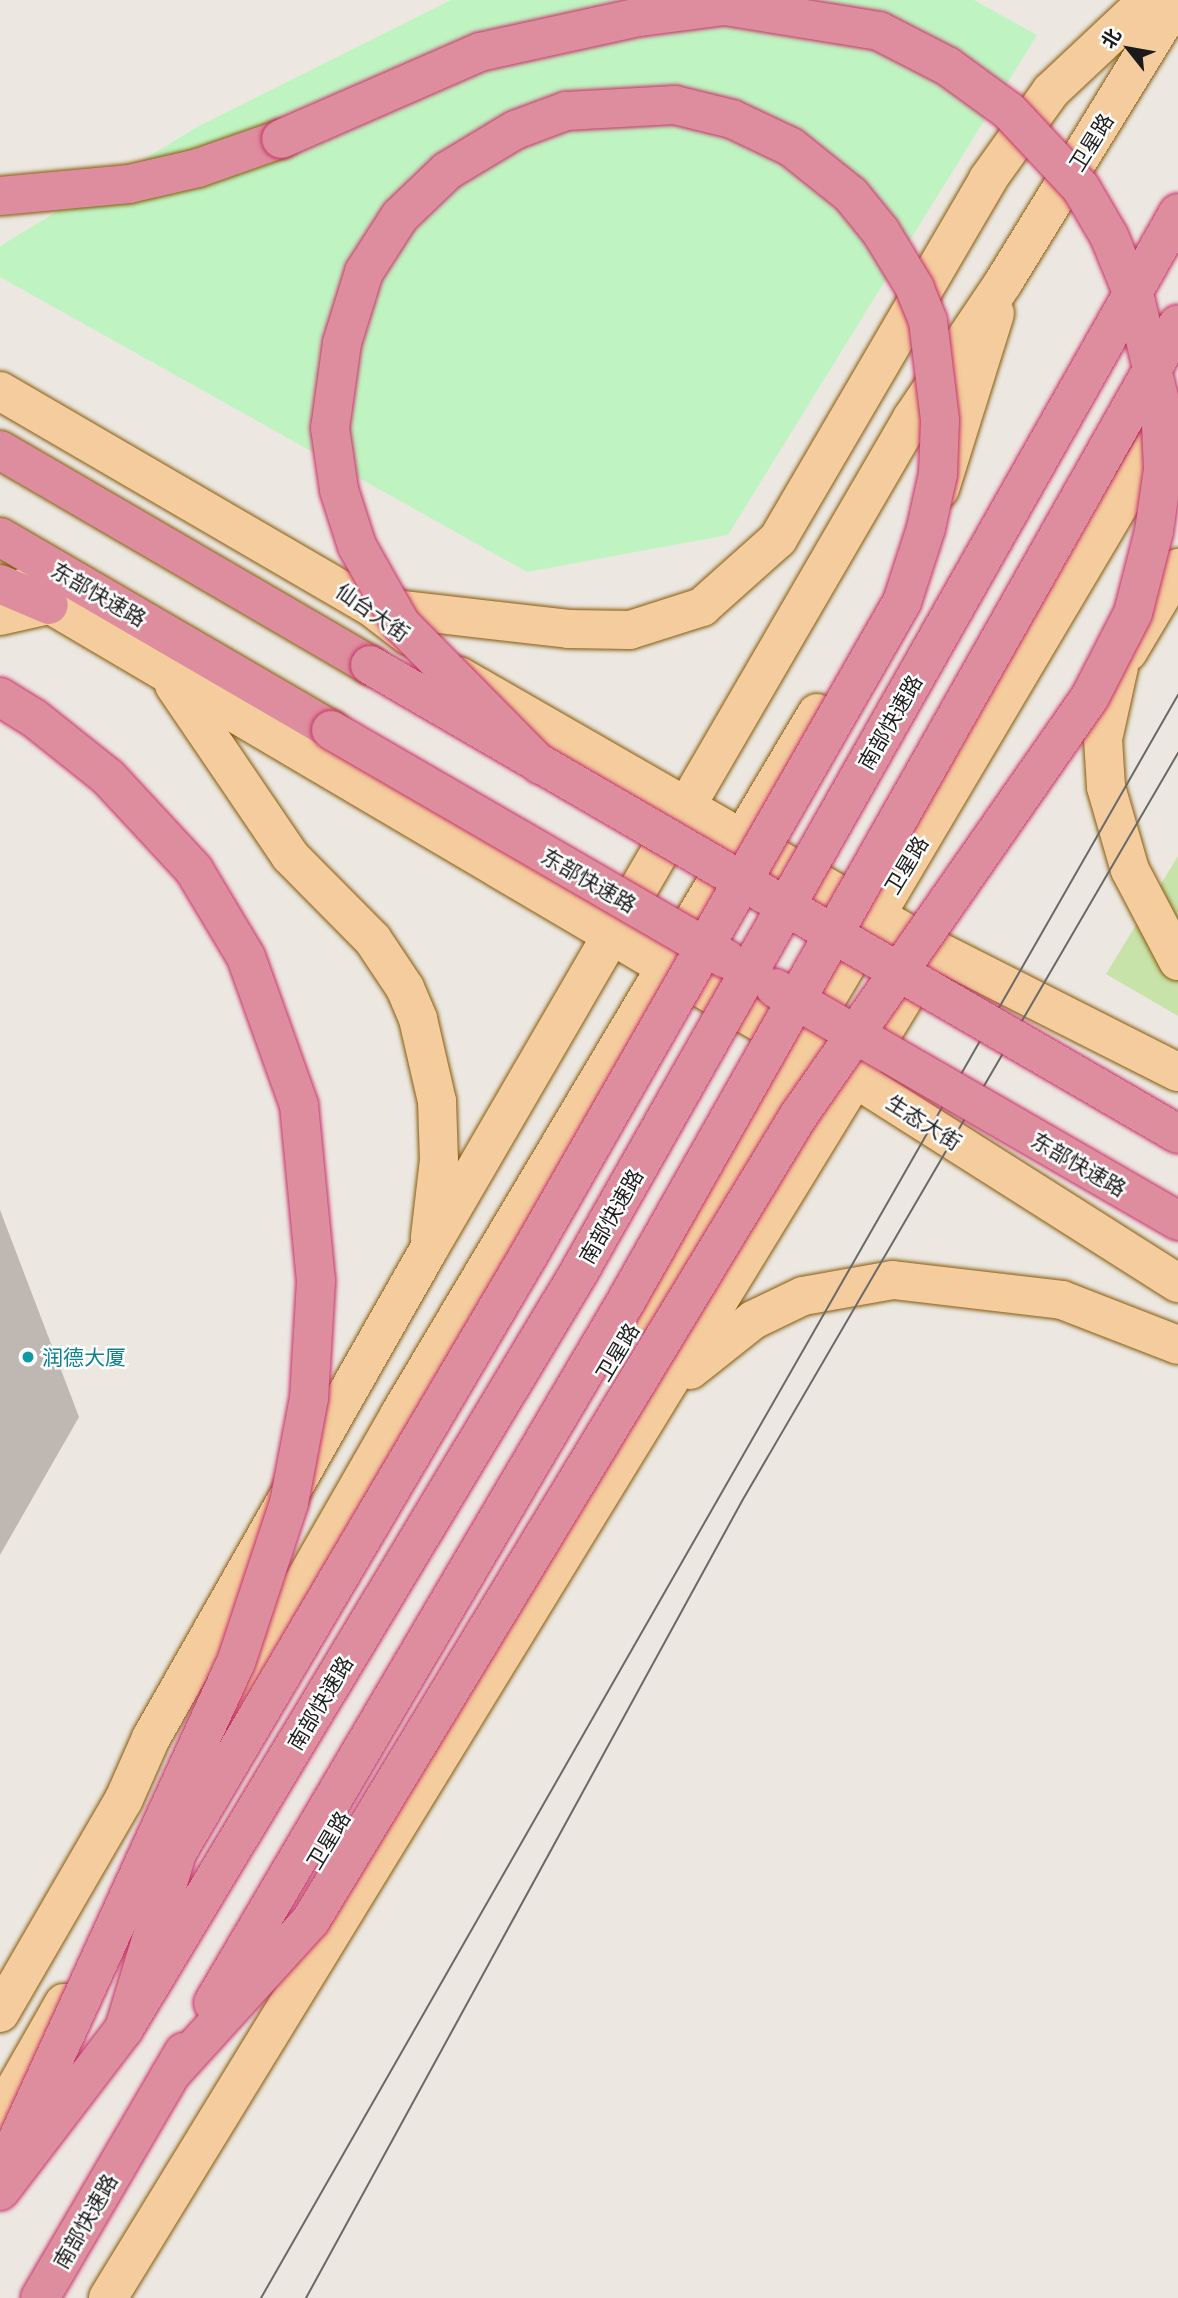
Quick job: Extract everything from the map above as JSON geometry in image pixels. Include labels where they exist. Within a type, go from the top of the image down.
[{"type":"highway","points":[[0,196],[130,184],[198,168],[281,139],[480,52],[555,33],[725,6],[803,16],[879,31],[947,66],[1009,111],[1082,188],[1109,236],[1136,302],[1160,402],[1163,469],[1151,542],[1133,613],[1090,697],[799,1115],[311,1920],[170,2075]]},
{"type":"highway","points":[[124,2029],[177,1853],[531,1251],[902,603],[926,528],[938,474],[940,420],[928,321],[915,288],[851,195],[791,148],[732,119],[676,105],[566,111],[515,130],[447,171],[400,216],[364,272],[342,343],[330,428],[338,490],[357,546],[401,624],[540,765]]},
{"type":"highway","name":"南部快速路","points":[[0,2191],[124,2029],[578,1275],[1178,214]]},
{"type":"highway","name":"南部快速路","points":[[40,2298],[625,1303],[1178,324]]},
{"type":"highway","points":[[0,450],[1178,1134]]},
{"type":"highway","name":"东部快速路","points":[[0,537],[1178,1222]]},
{"type":"highway","points":[[0,584],[48,605]]},
{"type":"highway","points":[[0,697],[34,718],[108,777],[194,870],[246,957],[299,1105],[316,1281],[309,1398],[289,1503],[236,1662],[0,2178]]},
{"type":"main road","points":[[370,606],[569,629],[618,630],[659,624],[702,607],[778,540],[988,179],[1051,91],[1148,0]]},
{"type":"main road","name":"卫星路","points":[[0,2013],[124,1799],[151,1738],[429,1249],[688,808],[912,418],[1003,284],[1177,0]]},
{"type":"main road","name":"卫星路","points":[[0,2115],[399,1415],[909,560],[948,471],[1003,284]]},
{"type":"main road","name":"仙台大街","points":[[0,391],[370,606],[459,675],[742,840]]},
{"type":"main road","name":"卫星路","points":[[57,2298],[1178,407]]},
{"type":"main road","points":[[108,2298],[667,1390],[1065,730],[1119,667],[1178,568]]},
{"type":"main road","points":[[0,573],[169,678],[665,968]]},
{"type":"main road","points":[[0,616],[48,605]]},
{"type":"main road","points":[[1119,667],[1103,739],[1106,786],[1130,870],[1178,961]]},
{"type":"main road","points":[[169,678],[290,856],[373,940],[405,988],[418,1019],[436,1101],[439,1160],[429,1249]]},
{"type":"main road","points":[[742,840],[934,949],[1178,1072]]},
{"type":"main road","name":"生态大街","points":[[665,968],[856,1079],[1178,1283]]},
{"type":"main road","points":[[667,1390],[752,1320],[803,1296],[893,1280],[1062,1300],[1178,1345]]},
{"type":"green space","points":[[451,0],[974,0],[1037,35],[728,535],[527,572],[0,277],[0,246],[199,126]]},
{"type":"green space","points":[[1178,856],[1178,1016],[1106,974]]},
{"type":"building","name":"润德大厦","points":[[0,1210],[79,1417],[0,1555]]},
{"type":"tram line","points":[[261,2298],[1178,695]]},
{"type":"tram line","points":[[306,2298],[742,1501],[1178,753]]},
{"type":"place","name":"润德大厦","points":[[28,1357]]}]
